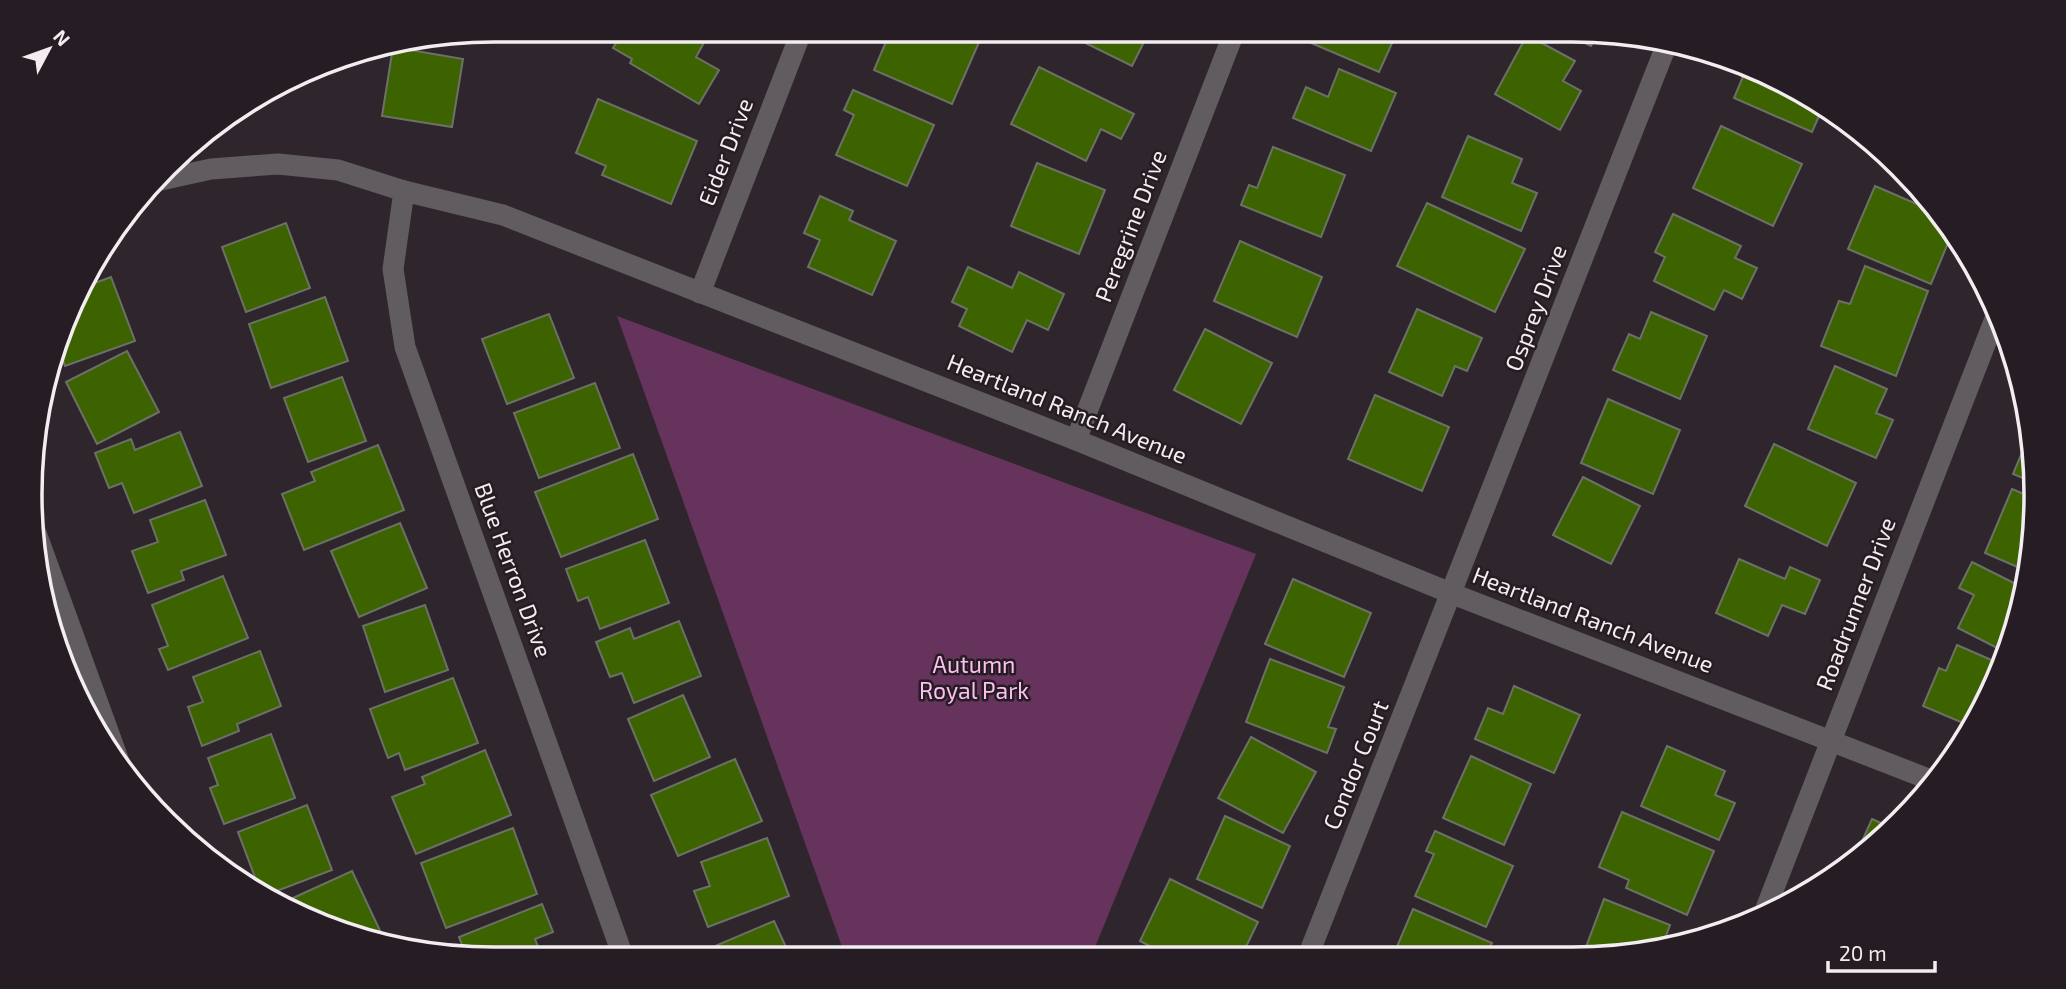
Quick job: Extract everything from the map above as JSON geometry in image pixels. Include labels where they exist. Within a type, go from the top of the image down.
[{"type":"street","name":"Eider Drive","points":[[700,293],[797,42]]},
{"type":"street","name":"Peregrine Drive","points":[[1076,440],[1230,42]]},
{"type":"street","name":"Osprey Drive","points":[[1453,594],[1664,52]]},
{"type":"street","name":"Heartland Ranch Avenue","points":[[173,177],[211,169],[278,164],[338,170],[404,191],[503,215],[1076,440],[1453,594],[1924,777]]},
{"type":"street","name":"Blue Herron Drive","points":[[404,191],[393,269],[405,347],[620,947]]},
{"type":"street","name":"Roadrunner Drive","points":[[1768,902],[1992,327]]},
{"type":"street","points":[[48,566],[107,727]]},
{"type":"street","name":"Condor Court","points":[[1312,947],[1453,594]]},
{"type":"green space","name":"Autumn Royal Park","points":[[617,316],[1256,554],[1095,947],[842,947]]},
{"type":"building","points":[[617,42],[704,42],[696,57],[719,70],[699,104],[630,63],[632,59],[613,48]]},
{"type":"building","points":[[886,42],[979,42],[952,104],[874,70]]},
{"type":"building","points":[[1083,42],[1144,42],[1132,66]]},
{"type":"building","points":[[1311,42],[1393,42],[1379,72]]},
{"type":"building","points":[[1523,42],[1540,42],[1575,61],[1563,81],[1581,91],[1560,130],[1495,94]]},
{"type":"building","points":[[411,50],[463,59],[452,127],[382,116],[392,54]]},
{"type":"building","points":[[1039,67],[1134,114],[1121,139],[1101,129],[1086,161],[1011,124]]},
{"type":"building","points":[[1339,69],[1396,93],[1371,151],[1293,118],[1306,87],[1328,97]]},
{"type":"building","points":[[1743,75],[1819,116],[1812,132],[1734,98]]},
{"type":"building","points":[[853,90],[934,125],[907,186],[836,155],[854,115],[844,110]]},
{"type":"building","points":[[598,99],[697,141],[671,204],[602,175],[606,166],[576,153]]},
{"type":"building","points":[[1721,126],[1802,164],[1773,226],[1693,188]]},
{"type":"building","points":[[1468,136],[1522,159],[1512,183],[1537,193],[1521,231],[1442,197]]},
{"type":"building","points":[[1273,147],[1345,175],[1321,237],[1241,205],[1249,185],[1257,188]]},
{"type":"building","points":[[1037,163],[1105,190],[1079,254],[1011,226]]},
{"type":"building","points":[[1875,186],[1919,205],[1948,243],[1931,284],[1848,249]]},
{"type":"building","points":[[820,196],[853,211],[849,220],[896,241],[872,295],[808,267],[820,240],[804,233]]},
{"type":"building","points":[[1427,203],[1525,249],[1495,312],[1397,266]]},
{"type":"building","points":[[1673,214],[1741,246],[1735,258],[1757,268],[1742,299],[1724,290],[1714,310],[1654,281],[1665,257],[1655,252]]},
{"type":"building","points":[[286,223],[310,288],[246,312],[222,247]]},
{"type":"building","points":[[1240,241],[1322,277],[1297,337],[1214,301]]},
{"type":"building","points":[[1865,266],[1928,291],[1896,376],[1821,346],[1839,301],[1850,304]]},
{"type":"building","points":[[968,267],[1012,288],[1019,272],[1064,294],[1048,330],[1027,320],[1012,352],[959,326],[967,309],[952,302]]},
{"type":"building","points":[[111,277],[135,341],[65,366],[63,359],[76,321],[95,283]]},
{"type":"building","points":[[325,297],[348,361],[271,388],[249,324]]},
{"type":"building","points":[[1417,309],[1482,338],[1467,371],[1455,366],[1442,396],[1389,372]]},
{"type":"building","points":[[1651,312],[1707,336],[1680,399],[1613,370],[1629,334],[1640,339]]},
{"type":"building","points":[[549,314],[574,378],[507,404],[482,339]]},
{"type":"building","points":[[1205,329],[1272,363],[1241,424],[1174,390]]},
{"type":"building","points":[[127,351],[159,412],[97,444],[66,382]]},
{"type":"building","points":[[1835,366],[1887,389],[1876,413],[1893,420],[1876,458],[1808,429]]},
{"type":"building","points":[[342,377],[366,441],[308,462],[284,398]]},
{"type":"building","points":[[595,383],[620,448],[539,478],[514,413]]},
{"type":"building","points":[[1375,395],[1449,427],[1422,491],[1348,459]]},
{"type":"building","points":[[1608,399],[1680,430],[1653,494],[1581,463]]},
{"type":"building","points":[[180,432],[202,486],[134,513],[122,483],[109,488],[95,453],[131,439],[135,450]]},
{"type":"building","points":[[1774,444],[1856,483],[1827,546],[1745,506]]},
{"type":"building","points":[[378,445],[404,510],[304,550],[282,494],[315,481],[311,472]]},
{"type":"building","points":[[2022,453],[2023,478],[2013,474]]},
{"type":"building","points":[[633,454],[658,519],[561,557],[535,492]]},
{"type":"building","points":[[1583,477],[1640,506],[1611,564],[1553,535]]},
{"type":"building","points":[[2012,489],[2024,494],[2018,567],[1985,553]]},
{"type":"building","points":[[205,500],[226,555],[181,571],[184,580],[148,593],[132,551],[158,542],[150,520]]},
{"type":"building","points":[[400,523],[427,588],[359,617],[331,551]]},
{"type":"building","points":[[645,540],[669,603],[600,629],[588,597],[578,601],[566,569]]},
{"type":"building","points":[[1739,559],[1785,579],[1790,567],[1820,580],[1805,614],[1782,605],[1768,636],[1716,613]]},
{"type":"building","points":[[1972,562],[2015,583],[1997,648],[1958,628],[1974,595],[1959,588]]},
{"type":"building","points":[[223,576],[248,638],[168,670],[159,649],[168,646],[152,605]]},
{"type":"building","points":[[1293,579],[1371,613],[1344,677],[1265,644]]},
{"type":"building","points":[[425,605],[448,670],[385,692],[363,626]]},
{"type":"building","points":[[679,621],[701,676],[634,703],[622,673],[610,677],[596,642],[630,628],[634,639]]},
{"type":"building","points":[[1957,645],[1993,661],[1962,723],[1923,706],[1939,668],[1946,671]]},
{"type":"building","points":[[260,651],[281,706],[237,724],[239,731],[202,746],[188,707],[203,702],[193,677]]},
{"type":"building","points":[[1270,659],[1344,687],[1328,727],[1336,729],[1327,753],[1246,722]]},
{"type":"building","points":[[453,678],[478,743],[405,770],[399,753],[388,758],[370,709]]},
{"type":"building","points":[[1514,686],[1580,715],[1554,773],[1475,739],[1488,708],[1503,714]]},
{"type":"building","points":[[683,695],[710,757],[654,781],[628,719]]},
{"type":"building","points":[[271,734],[295,798],[224,824],[210,788],[218,785],[208,758]]},
{"type":"building","points":[[1251,737],[1316,772],[1283,833],[1218,798]]},
{"type":"building","points":[[1667,746],[1725,771],[1715,795],[1735,803],[1719,840],[1641,806]]},
{"type":"building","points":[[485,750],[511,815],[416,854],[392,797],[425,784],[422,777]]},
{"type":"building","points":[[1471,756],[1531,784],[1504,845],[1443,818]]},
{"type":"building","points":[[735,759],[762,821],[678,856],[651,795]]},
{"type":"building","points":[[307,805],[332,870],[277,891],[255,878],[238,832]]},
{"type":"building","points":[[1622,812],[1714,851],[1687,915],[1626,888],[1629,880],[1599,867]]},
{"type":"building","points":[[1225,816],[1290,846],[1262,908],[1197,879]]},
{"type":"building","points":[[1872,819],[1882,823],[1870,835],[1862,841]]},
{"type":"building","points":[[513,828],[537,894],[446,928],[421,863]]},
{"type":"building","points":[[1435,831],[1513,866],[1486,927],[1415,896],[1434,854],[1426,851]]},
{"type":"building","points":[[767,838],[789,896],[708,927],[694,891],[710,886],[701,862]]},
{"type":"building","points":[[352,871],[381,933],[321,913],[292,899]]},
{"type":"building","points":[[1170,879],[1258,922],[1246,947],[1152,947],[1140,941]]},
{"type":"building","points":[[1604,899],[1670,925],[1666,937],[1586,947]]},
{"type":"building","points":[[542,904],[553,932],[535,939],[538,947],[462,946],[459,937]]},
{"type":"building","points":[[1413,909],[1492,943],[1490,947],[1397,947]]},
{"type":"building","points":[[774,921],[786,947],[713,947]]}]
